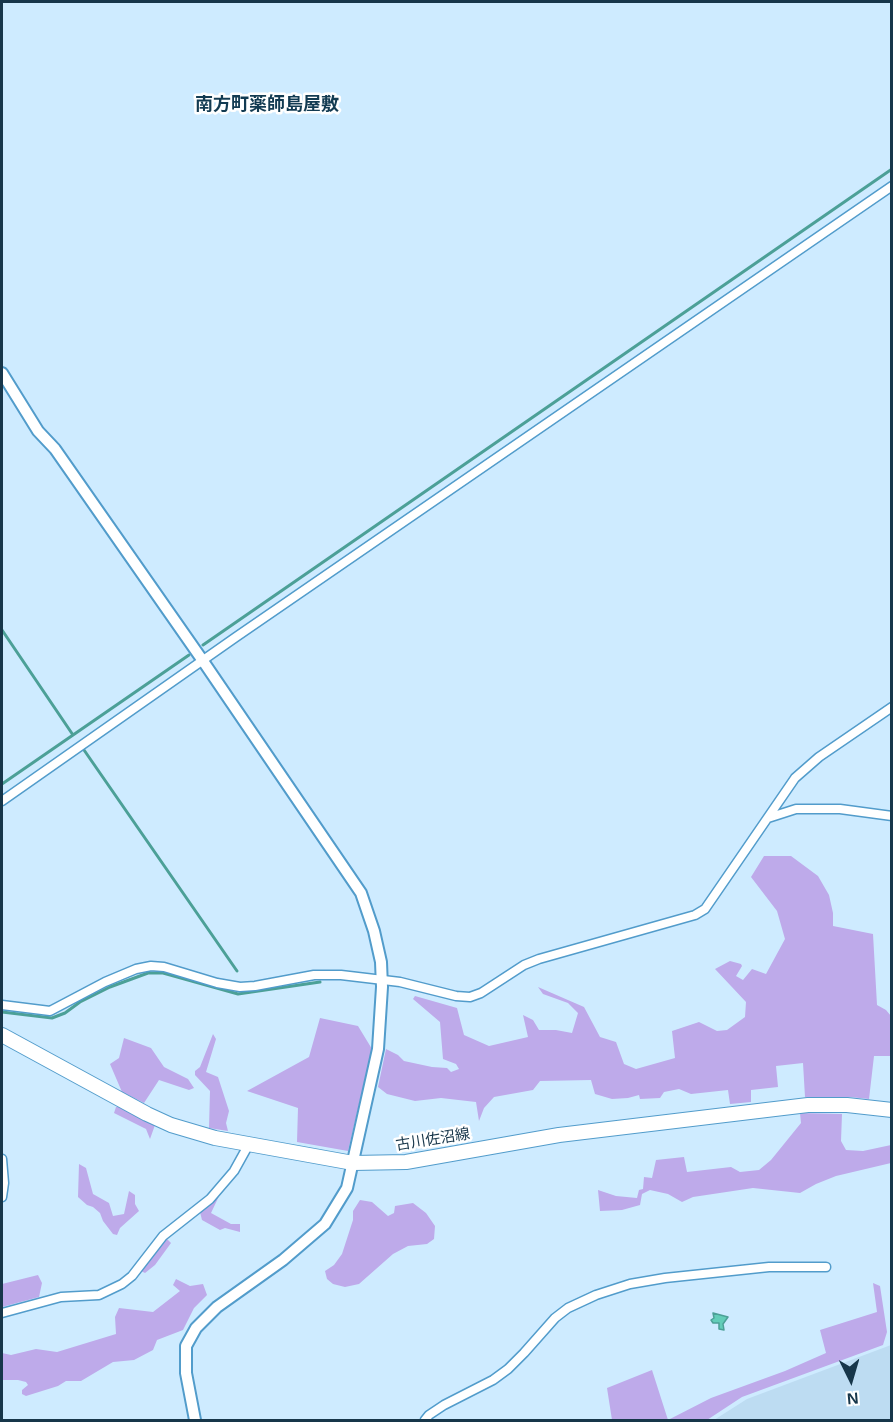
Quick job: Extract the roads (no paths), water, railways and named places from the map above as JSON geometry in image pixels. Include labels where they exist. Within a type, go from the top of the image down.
[{"type":"main road","name":"古川佐沼線","points":[[2,1035],[171,1125],[215,1138],[353,1163],[406,1162],[559,1135],[808,1105],[847,1105],[891,1110]]},
{"type":"street","points":[[2,801],[891,186]]},
{"type":"street","points":[[2,373],[38,431],[55,449],[361,893],[374,931],[381,962],[378,1049],[347,1188],[325,1224],[283,1260],[217,1307],[196,1328],[186,1346],[186,1373],[195,1420]]},
{"type":"street","points":[[2,1005],[50,1011],[105,982],[136,969],[151,966],[164,967],[217,983],[240,987],[314,975],[341,975],[400,982],[456,996],[470,997],[481,993],[524,965],[539,959],[695,915],[705,909],[768,819],[784,792],[801,772],[891,707]]},
{"type":"street","points":[[768,819],[796,809],[840,809],[891,816]]},
{"type":"street","points":[[2,1313],[61,1297],[99,1295],[122,1284],[132,1276],[163,1236],[210,1199],[234,1171],[249,1144]]},
{"type":"street","points":[[2,1158],[2,1197]]},
{"type":"street","points":[[425,1420],[444,1405],[493,1380],[524,1353],[555,1318],[568,1308],[596,1295],[630,1284],[665,1278],[769,1268],[826,1267]]},
{"type":"waterway","points":[[203,645],[892,169]]},
{"type":"waterway","points":[[2,630],[73,735]]},
{"type":"waterway","points":[[2,784],[189,655]]},
{"type":"waterway","points":[[84,750],[237,971]]},
{"type":"waterway","points":[[2,1012],[52,1018],[110,987],[148,973],[163,973],[238,994],[320,982]]},
{"type":"district","name":"南方町薬師島屋敷","points":[[267,105]]}]
